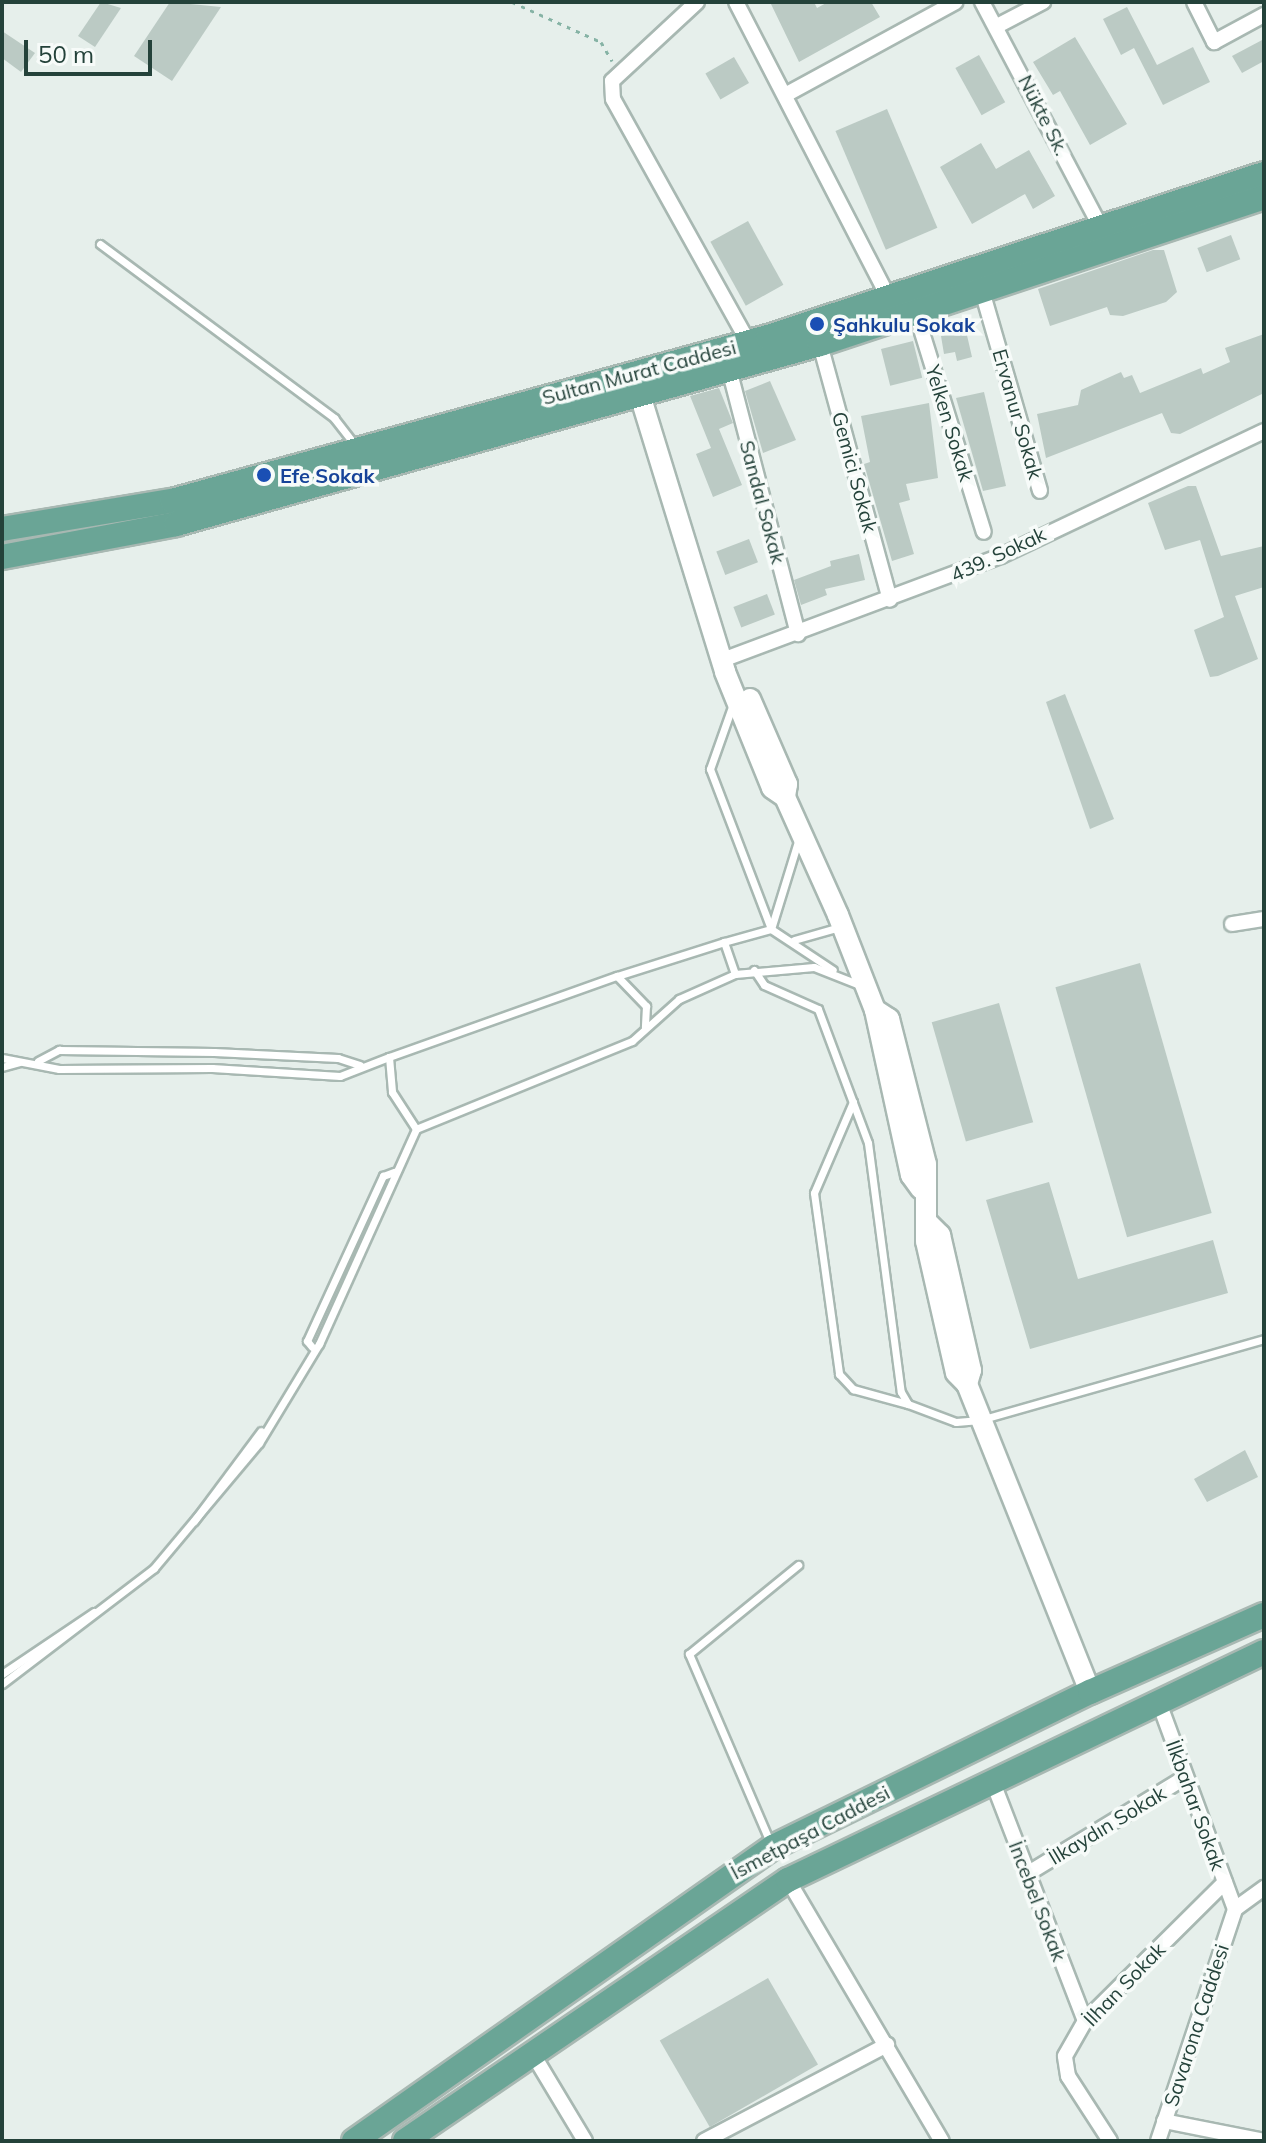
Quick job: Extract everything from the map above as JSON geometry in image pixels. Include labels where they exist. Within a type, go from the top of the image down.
[{"type":"main road","name":"Sultan Murat Caddesi","points":[[2,529],[172,501],[363,461],[636,384],[748,342],[890,301],[1102,230],[1264,193]]},
{"type":"main road","name":"Sultan Murat Caddesi","points":[[636,384],[729,369],[820,344],[1264,193]]},
{"type":"main road","points":[[636,384],[726,660],[735,699],[772,788],[785,797]]},
{"type":"main road","points":[[2,557],[176,524],[363,461]]},
{"type":"main road","points":[[726,660],[736,666],[781,770],[785,797],[875,1010],[911,1175],[921,1189],[929,1224],[926,1241],[956,1373],[967,1384],[1104,1726]]},
{"type":"main road","name":"İsmetpaşa Caddesi","points":[[354,2141],[773,1847],[1090,1692],[1264,1615]]},
{"type":"main road","name":"İsmetpaşa Caddesi","points":[[405,2141],[531,2051],[788,1880],[1158,1700],[1264,1652]]},
{"type":"main road","points":[[773,1847],[788,1880]]},
{"type":"main road","points":[[564,1994],[582,2019]]},
{"type":"street","points":[[697,2],[612,81],[619,113],[748,342]]},
{"type":"street","points":[[736,2],[787,94],[890,301]]},
{"type":"street","points":[[787,94],[956,2]]},
{"type":"street","name":"Nükte Sk.","points":[[982,2],[999,25],[1102,230]]},
{"type":"street","points":[[999,25],[1043,2]]},
{"type":"street","points":[[1194,2],[1214,42],[1264,15]]},
{"type":"street","name":"Ervanur Sokak","points":[[982,291],[1040,491]]},
{"type":"street","name":"Yelken Sokak","points":[[916,313],[984,532]]},
{"type":"street","name":"Gemici Sokak","points":[[820,344],[890,600]]},
{"type":"street","name":"Sandal Sokak","points":[[729,369],[798,634]]},
{"type":"street","name":"439. Sokak","points":[[726,660],[1001,556],[1264,431]]},
{"type":"street","points":[[1232,924],[1264,919]]},
{"type":"street","name":"İlkbahar Sokak","points":[[1158,1700],[1235,1909]]},
{"type":"street","name":"İlkaydın Sokak","points":[[1027,1874],[1186,1777]]},
{"type":"street","name":"İncebel Sokak","points":[[992,1780],[1085,2021]]},
{"type":"street","points":[[788,1880],[942,2141]]},
{"type":"street","name":"İlhan Sokak","points":[[1110,2141],[1068,2076],[1065,2056],[1085,2021],[1225,1882]]},
{"type":"street","points":[[1235,1909],[1264,1888]]},
{"type":"street","name":"Savarona Caddesi","points":[[1158,2141],[1235,1909]]},
{"type":"street","points":[[704,2141],[887,2045]]},
{"type":"street","points":[[531,2051],[585,2141]]},
{"type":"street","points":[[1164,2121],[1261,2141]]},
{"type":"lane","points":[[100,244],[334,418],[363,461]]},
{"type":"lane","points":[[735,699],[710,769],[771,929]]},
{"type":"lane","points":[[771,929],[801,833]]},
{"type":"lane","points":[[794,940],[842,926]]},
{"type":"lane","points":[[2,1058],[38,1061],[59,1069],[212,1068],[340,1076],[360,1065],[617,976],[771,929],[794,940],[842,975],[866,988]]},
{"type":"lane","points":[[724,942],[735,974]]},
{"type":"lane","points":[[2,1684],[154,1568],[194,1522],[197,1509],[261,1431],[312,1347],[386,1201],[394,1172],[416,1129],[632,1041],[679,999],[735,974],[814,967],[842,975]]},
{"type":"lane","points":[[754,970],[764,985],[818,1009],[868,1143],[901,1392],[908,1404]]},
{"type":"lane","points":[[617,976],[646,1006],[645,1027]]},
{"type":"lane","points":[[38,1061],[59,1050],[214,1052],[338,1058],[360,1065]]},
{"type":"lane","points":[[389,1057],[392,1092],[416,1129]]},
{"type":"lane","points":[[2,1067],[22,1061]]},
{"type":"lane","points":[[853,1102],[814,1193],[839,1374],[853,1389],[908,1404],[956,1422],[980,1420],[1264,1339]]},
{"type":"lane","points":[[312,1347],[307,1341],[383,1176],[394,1172]]},
{"type":"lane","points":[[773,1847],[689,1654],[798,1565]]},
{"type":"lane","points":[[2,1674],[94,1612]]},
{"type":"path","points":[[512,2],[601,42],[611,55],[612,81]]},
{"type":"building","points":[[101,2],[121,8],[95,47],[78,36]]},
{"type":"building","points":[[170,2],[221,7],[172,81],[134,56]]},
{"type":"building","points":[[770,2],[814,2],[817,8],[828,2],[871,2],[880,17],[799,62]]},
{"type":"building","points":[[1127,7],[1157,65],[1193,47],[1210,82],[1163,105],[1134,48],[1121,55],[1103,19]]},
{"type":"building","points":[[2,31],[35,53],[21,72],[2,58]]},
{"type":"building","points":[[1075,37],[1127,124],[1090,145],[1060,91],[1053,95],[1033,62]]},
{"type":"building","points":[[1264,39],[1264,61],[1242,73],[1232,56]]},
{"type":"building","points":[[979,55],[1005,102],[982,115],[955,68]]},
{"type":"building","points":[[734,57],[749,83],[720,99],[705,74]]},
{"type":"building","points":[[887,109],[937,228],[886,250],[835,131]]},
{"type":"building","points":[[981,143],[996,169],[1029,150],[1055,196],[1033,209],[1025,194],[972,224],[940,167]]},
{"type":"building","points":[[748,221],[783,285],[746,306],[710,242]]},
{"type":"building","points":[[1231,235],[1240,259],[1207,272],[1197,248]]},
{"type":"building","points":[[1153,250],[1164,250],[1177,292],[1166,302],[1123,316],[1110,315],[1107,307],[1050,326],[1038,289]]},
{"type":"building","points":[[966,331],[972,357],[957,361],[955,352],[944,354],[941,336]]},
{"type":"building","points":[[1264,334],[1264,393],[1180,434],[1171,433],[1162,413],[1046,458],[1037,414],[1078,405],[1081,390],[1121,372],[1124,378],[1132,375],[1140,393],[1201,368],[1203,374],[1230,362],[1225,348]]},
{"type":"building","points":[[913,341],[922,378],[890,386],[881,349]]},
{"type":"building","points":[[770,381],[796,440],[763,453],[745,391]]},
{"type":"building","points":[[719,388],[733,423],[719,429],[742,485],[713,497],[696,454],[711,448],[690,396]]},
{"type":"building","points":[[984,392],[1006,486],[983,491],[956,398]]},
{"type":"building","points":[[929,403],[938,478],[906,484],[910,500],[899,503],[914,554],[892,561],[864,464],[870,462],[861,416]]},
{"type":"building","points":[[1188,486],[1196,486],[1221,556],[1264,546],[1264,587],[1235,596],[1258,659],[1218,676],[1210,677],[1194,630],[1224,617],[1200,540],[1165,550],[1148,503]]},
{"type":"building","points":[[749,539],[758,562],[725,575],[716,552]]},
{"type":"building","points":[[859,554],[865,580],[825,589],[827,595],[801,605],[794,580],[831,566],[830,561]]},
{"type":"building","points":[[767,594],[775,615],[741,627],[733,607]]},
{"type":"building","points":[[1065,694],[1114,819],[1090,829],[1046,702]]},
{"type":"building","points":[[1140,963],[1212,1213],[1127,1237],[1055,987]]},
{"type":"building","points":[[999,1003],[1033,1122],[966,1141],[932,1022]]},
{"type":"building","points":[[1049,1182],[1078,1279],[1213,1240],[1228,1293],[1030,1349],[986,1200]]},
{"type":"building","points":[[1245,1450],[1258,1477],[1207,1502],[1194,1479]]},
{"type":"building","points":[[768,1978],[818,2065],[710,2127],[660,2040]]},
{"type":"place","name":"Şahkulu Sokak","points":[[817,324]]},
{"type":"place","name":"Efe Sokak","points":[[264,475]]}]
